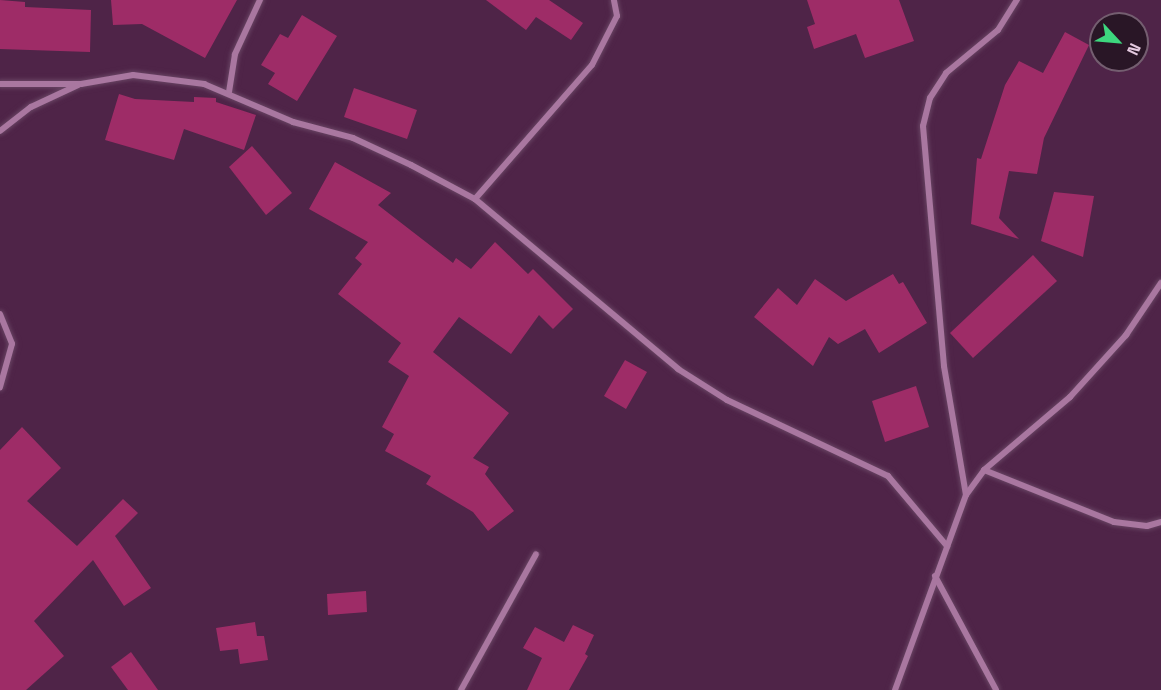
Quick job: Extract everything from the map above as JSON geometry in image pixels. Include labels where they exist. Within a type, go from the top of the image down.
[{"type":"street","points":[[229,92],[235,54],[260,0]]},
{"type":"street","points":[[475,199],[592,65],[616,16],[614,0]]},
{"type":"street","points":[[966,495],[944,366],[923,126],[930,98],[946,73],[998,30],[1017,0]]},
{"type":"street","points":[[0,84],[81,84],[133,75],[166,77],[229,92],[293,122],[352,138],[475,199],[678,369],[727,400],[888,476],[947,546]]},
{"type":"street","points":[[0,131],[31,107],[81,84]]},
{"type":"street","points":[[895,690],[966,495],[984,470],[1070,397],[1125,335],[1161,283]]},
{"type":"street","points":[[0,314],[12,344],[0,387]]},
{"type":"street","points":[[984,470],[1114,522],[1147,526],[1161,522]]},
{"type":"street","points":[[461,690],[536,554]]},
{"type":"street","points":[[935,576],[996,690]]},
{"type":"building","points":[[0,0],[25,2],[25,7],[91,10],[90,52],[0,49]]},
{"type":"building","points":[[111,0],[237,0],[205,58],[142,24],[113,25]]},
{"type":"building","points":[[486,0],[549,0],[583,23],[571,40],[536,17],[526,30]]},
{"type":"building","points":[[807,0],[899,0],[914,41],[865,58],[856,34],[814,49],[807,27],[815,24]]},
{"type":"building","points":[[302,15],[337,36],[297,101],[268,84],[275,73],[261,65],[280,34],[288,38]]},
{"type":"building","points":[[1065,32],[1089,45],[1044,138],[1037,174],[1009,171],[999,218],[1019,239],[971,224],[977,158],[981,159],[1005,85],[1019,61],[1043,73]]},
{"type":"building","points":[[354,88],[417,110],[407,139],[344,117]]},
{"type":"building","points":[[119,94],[135,99],[194,102],[194,97],[216,98],[216,102],[256,115],[244,150],[184,129],[174,160],[105,140]]},
{"type":"building","points":[[252,146],[292,193],[266,215],[229,167]]},
{"type":"building","points":[[335,162],[391,193],[378,205],[453,263],[456,258],[471,269],[495,242],[528,274],[533,269],[573,309],[553,329],[539,315],[511,354],[459,317],[433,352],[509,413],[473,458],[489,467],[485,474],[514,511],[488,531],[473,512],[426,484],[431,476],[385,451],[394,434],[382,427],[409,376],[388,362],[401,343],[338,294],[362,264],[355,258],[368,242],[309,209]]},
{"type":"building","points":[[1054,192],[1094,196],[1083,257],[1041,241]]},
{"type":"building","points":[[1033,255],[1057,281],[973,358],[950,333]]},
{"type":"building","points":[[893,274],[899,284],[903,282],[927,323],[879,353],[865,329],[838,344],[829,337],[813,366],[754,317],[778,288],[797,305],[815,279],[846,301]]},
{"type":"building","points":[[625,360],[647,372],[626,409],[604,396]]},
{"type":"building","points":[[916,386],[929,427],[885,442],[872,401]]},
{"type":"building","points":[[22,427],[61,468],[27,501],[77,546],[123,499],[138,513],[115,536],[151,588],[124,606],[93,560],[34,621],[64,656],[26,690],[0,690],[0,450]]},
{"type":"building","points":[[366,591],[367,612],[328,615],[327,594]]},
{"type":"building","points":[[255,622],[257,636],[264,636],[268,660],[240,664],[238,649],[220,651],[216,628]]},
{"type":"building","points":[[573,625],[594,635],[585,654],[588,656],[569,690],[527,690],[542,658],[523,648],[535,627],[564,642]]},
{"type":"building","points":[[131,652],[158,690],[128,690],[111,667]]}]
